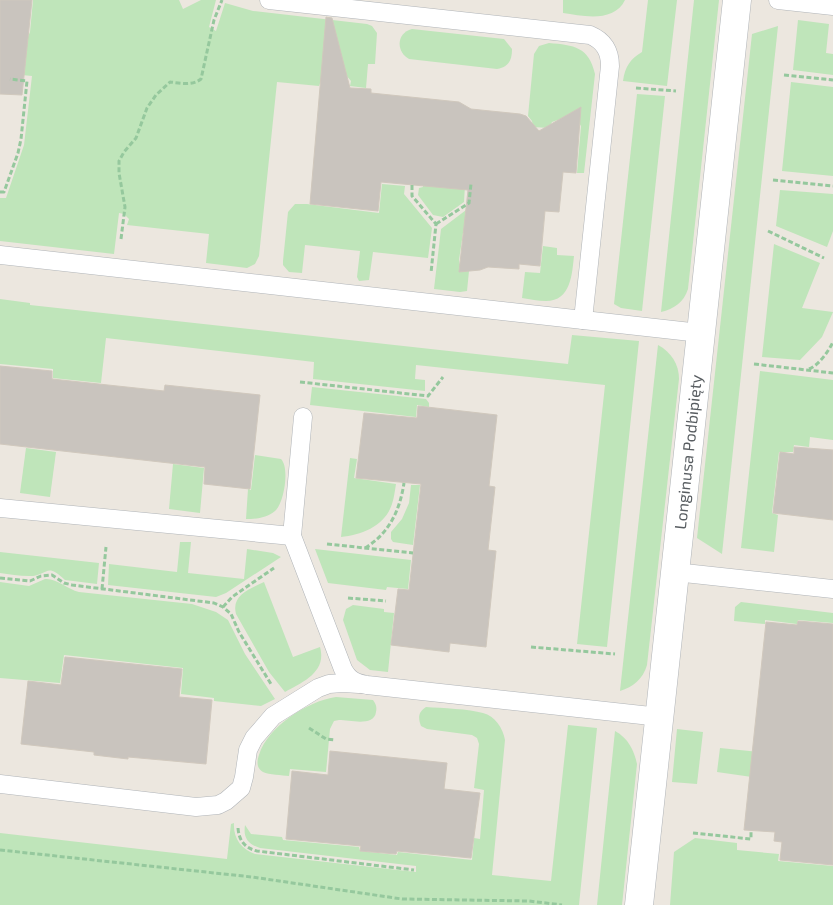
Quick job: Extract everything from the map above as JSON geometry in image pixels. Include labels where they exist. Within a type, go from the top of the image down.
[{"type":"street","name":"Longinusa Podbipięty","points":[[639,905],[737,0]]},
{"type":"lane","points":[[269,0],[590,35],[603,43],[610,58],[610,66],[583,320]]},
{"type":"lane","points":[[778,0],[833,6]]},
{"type":"lane","points":[[0,255],[700,333]]},
{"type":"lane","points":[[303,417],[295,544],[345,673],[355,682],[368,685]]},
{"type":"lane","points":[[0,508],[108,518],[295,544]]},
{"type":"lane","points":[[675,572],[833,590]]},
{"type":"lane","points":[[0,784],[196,807],[218,805],[226,801],[241,788],[248,750],[254,738],[273,716],[318,688],[343,682],[660,717]]},
{"type":"path","points":[[118,268],[125,207],[119,173],[119,161],[136,138],[147,108],[164,87],[170,82],[189,83],[198,82],[201,79],[214,20],[222,0]]},
{"type":"path","points":[[784,75],[833,80]]},
{"type":"path","points":[[0,192],[4,192],[22,139],[27,81],[10,79]]},
{"type":"path","points":[[638,88],[676,92]]},
{"type":"path","points":[[773,180],[833,186]]},
{"type":"path","points":[[436,224],[469,203],[471,184]]},
{"type":"path","points":[[412,185],[412,196],[436,224],[428,303]]},
{"type":"path","points":[[768,232],[824,258]]},
{"type":"path","points":[[806,370],[813,367],[823,357],[833,342]]},
{"type":"path","points":[[754,364],[833,373]]},
{"type":"path","points":[[300,382],[428,396],[443,377]]},
{"type":"path","points":[[365,548],[378,540],[395,516],[401,501],[404,483]]},
{"type":"path","points":[[102,589],[108,518]]},
{"type":"path","points":[[222,607],[295,544],[313,542],[413,554]]},
{"type":"path","points":[[0,578],[30,581],[41,576],[52,575],[64,584],[214,603],[231,614],[258,665],[287,708],[299,720],[321,736],[326,739],[335,740]]},
{"type":"path","points":[[530,647],[616,654]]},
{"type":"path","points":[[241,788],[238,832],[240,840],[250,849],[268,853],[414,870]]},
{"type":"path","points":[[693,834],[750,839],[752,830]]},
{"type":"path","points":[[0,850],[252,877],[402,899],[529,901],[562,905]]},
{"type":"green space","points":[[33,0],[179,0],[183,9],[201,0],[216,0],[209,27],[216,31],[225,3],[253,11],[367,24],[372,26],[377,33],[375,64],[368,64],[366,88],[350,86],[351,81],[345,74],[322,78],[319,86],[277,82],[259,256],[255,264],[247,268],[206,263],[209,234],[127,225],[129,219],[124,214],[119,213],[114,254],[0,241],[0,198],[6,198],[24,145],[32,76],[12,74],[30,32]]},
{"type":"green space","points":[[563,0],[625,0],[613,12],[606,15],[589,16],[563,13]]},
{"type":"green space","points":[[648,0],[677,0],[667,86],[623,81],[629,64],[642,52]]},
{"type":"green space","points":[[694,0],[719,0],[688,289],[684,298],[678,304],[661,312]]},
{"type":"green space","points":[[798,20],[829,24],[826,53],[833,54],[833,75],[793,70]]},
{"type":"green space","points":[[778,26],[722,554],[697,538],[752,34]]},
{"type":"green space","points":[[412,29],[504,39],[512,49],[510,60],[507,65],[497,69],[409,59],[402,52],[400,43],[403,34]]},
{"type":"green space","points":[[549,43],[579,49],[589,58],[595,74],[584,173],[577,173],[581,126],[579,123],[566,117],[552,122],[549,128],[533,127],[532,121],[528,116],[534,54],[539,46]]},
{"type":"green space","points":[[791,82],[833,87],[833,176],[782,171]]},
{"type":"green space","points":[[637,94],[665,96],[642,311],[621,308],[614,304]]},
{"type":"green space","points":[[423,180],[465,185],[464,202],[443,217],[433,215],[418,195],[419,188],[423,187]]},
{"type":"green space","points":[[382,184],[405,186],[404,194],[432,228],[428,258],[373,252],[369,280],[359,281],[357,277],[360,251],[305,245],[302,273],[289,272],[283,265],[283,261],[288,212],[295,204],[379,213]]},
{"type":"green space","points":[[780,190],[833,194],[833,231],[827,247],[776,226]]},
{"type":"green space","points":[[474,204],[471,233],[463,233],[459,260],[460,265],[469,271],[467,291],[434,289],[441,229]]},
{"type":"green space","points":[[774,244],[820,263],[802,308],[833,312],[822,337],[800,360],[762,357]]},
{"type":"green space","points":[[543,246],[557,248],[557,255],[574,256],[569,285],[561,296],[554,300],[543,301],[522,298],[525,272],[540,273]]},
{"type":"green space","points":[[0,299],[30,303],[30,305],[568,364],[572,335],[639,341],[607,647],[577,644],[605,385],[416,365],[415,379],[425,380],[425,391],[313,379],[314,362],[106,338],[101,383],[53,378],[53,369],[0,364]]},
{"type":"green space","points":[[658,345],[667,351],[673,359],[678,368],[679,379],[647,665],[637,682],[620,691]]},
{"type":"green space","points":[[760,371],[833,380],[833,440],[810,437],[809,447],[794,445],[793,452],[779,452],[772,513],[778,515],[774,552],[741,548]]},
{"type":"green space","points":[[312,387],[426,399],[429,407],[417,405],[416,417],[310,405]]},
{"type":"green space","points":[[26,448],[56,452],[50,497],[20,493]]},
{"type":"green space","points":[[255,455],[281,459],[284,463],[285,485],[281,501],[275,511],[265,517],[246,519],[248,489],[251,490]]},
{"type":"green space","points":[[350,458],[357,459],[354,478],[396,484],[389,512],[378,524],[357,534],[341,537]]},
{"type":"green space","points":[[173,464],[204,468],[200,513],[169,509]]},
{"type":"green space","points":[[411,485],[420,485],[413,545],[393,542],[391,539],[391,532],[402,519],[409,503]]},
{"type":"green space","points":[[180,542],[191,542],[188,573],[244,579],[247,549],[273,553],[281,557],[226,593],[216,597],[108,585],[109,564],[177,572]]},
{"type":"green space","points":[[315,549],[411,560],[408,589],[387,587],[386,590],[328,583]]},
{"type":"green space","points":[[0,552],[99,563],[97,584],[65,580],[59,574],[50,570],[29,576],[0,573]]},
{"type":"green space","points":[[45,579],[54,580],[79,592],[192,604],[216,612],[228,620],[245,654],[275,699],[261,706],[214,701],[214,698],[181,694],[183,668],[64,655],[60,683],[0,678],[0,582],[29,586]]},
{"type":"green space","points":[[264,582],[293,657],[320,647],[321,656],[317,670],[306,680],[285,692],[269,672],[236,614],[235,607],[239,597]]},
{"type":"green space","points":[[741,602],[833,613],[833,623],[798,620],[797,624],[765,620],[765,624],[734,621],[735,607]]},
{"type":"green space","points":[[353,605],[384,609],[384,612],[394,613],[388,672],[370,670],[357,660],[343,620],[346,609]]},
{"type":"green space","points":[[336,697],[373,700],[376,710],[371,720],[334,721],[330,729],[326,772],[290,769],[289,776],[269,774],[259,768],[259,755],[264,744],[280,725],[302,709],[325,699]]},
{"type":"green space","points":[[426,707],[483,713],[495,720],[502,731],[505,740],[492,875],[551,881],[568,725],[597,728],[579,905],[0,905],[0,833],[227,859],[231,824],[234,823],[235,833],[239,842],[255,854],[416,872],[416,866],[260,848],[252,845],[247,840],[245,825],[251,834],[282,837],[283,840],[359,847],[360,851],[397,855],[398,852],[472,860],[474,838],[480,839],[484,790],[474,788],[479,744],[477,738],[472,735],[427,729],[421,726],[419,715]]},
{"type":"green space","points":[[677,729],[703,732],[697,784],[672,782]]},
{"type":"green space","points":[[615,731],[624,737],[630,745],[637,764],[622,905],[597,905]]},
{"type":"green space","points":[[720,748],[790,755],[779,781],[717,772]]},
{"type":"green space","points":[[695,838],[737,843],[737,850],[779,854],[778,861],[833,866],[833,905],[670,905],[674,852]]},
{"type":"building","points":[[0,0],[32,0],[22,95],[0,94]]},
{"type":"building","points":[[326,17],[332,18],[350,88],[371,89],[371,93],[459,102],[471,109],[520,114],[526,116],[539,131],[581,107],[576,173],[563,172],[559,212],[545,211],[540,266],[519,264],[519,269],[488,267],[480,270],[459,272],[468,190],[381,182],[378,211],[310,204]]},
{"type":"building","points":[[0,366],[52,371],[52,379],[164,391],[165,385],[260,395],[250,489],[204,484],[205,467],[0,444]]},
{"type":"building","points":[[418,406],[497,415],[489,486],[495,487],[488,550],[496,551],[486,647],[450,643],[449,652],[391,645],[398,589],[409,590],[421,484],[356,478],[364,413],[417,418]]},
{"type":"building","points":[[794,447],[833,450],[833,520],[773,513],[780,452],[794,454]]},
{"type":"building","points":[[798,621],[833,624],[833,865],[780,860],[782,842],[774,841],[775,832],[744,830],[766,622],[797,625]]},
{"type":"building","points":[[65,657],[182,669],[179,697],[212,700],[206,764],[128,757],[128,759],[94,755],[94,752],[21,744],[28,681],[61,685]]},
{"type":"building","points":[[330,751],[447,763],[444,789],[480,793],[471,858],[397,851],[396,854],[360,851],[361,846],[286,839],[292,771],[328,775]]}]
